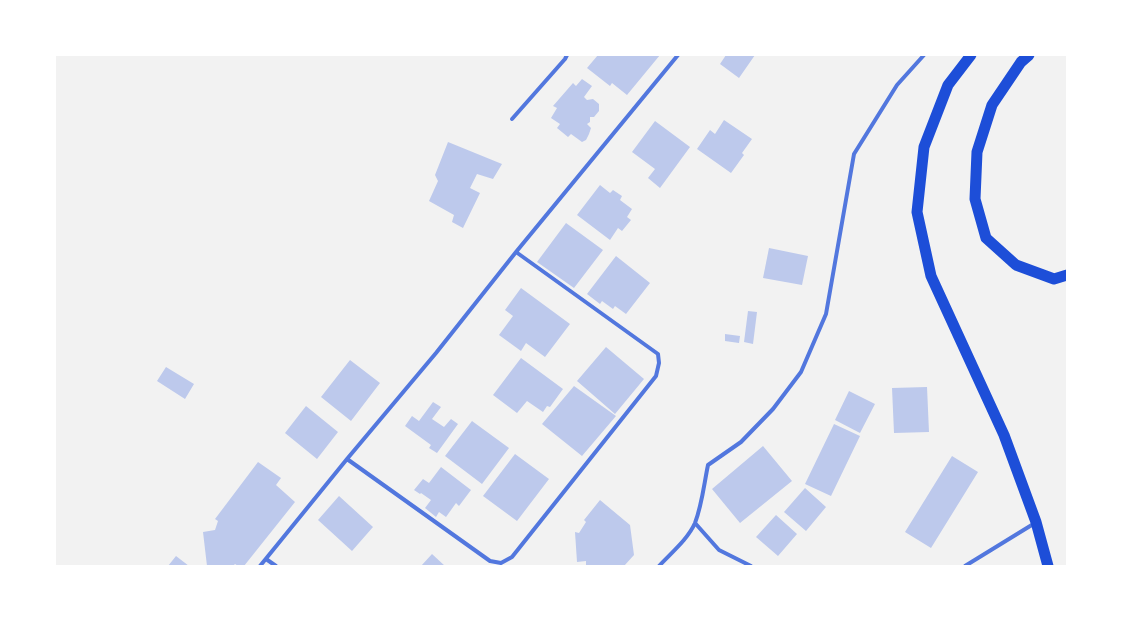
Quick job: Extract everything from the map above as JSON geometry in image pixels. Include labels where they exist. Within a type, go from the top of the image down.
[{"type":"highway","points":[[971,55],[948,85],[924,147],[916,212],[931,276],[1004,435],[1036,522],[1048,566]]},
{"type":"highway","points":[[1029,55],[1021,62],[992,105],[977,152],[975,199],[986,238],[1016,266],[1054,279],[1067,275]]},
{"type":"street","points":[[512,119],[567,55]]},
{"type":"street","points":[[260,566],[436,353],[516,252],[678,55]]},
{"type":"street","points":[[659,566],[684,539],[695,523],[708,465],[741,442],[773,409],[801,372],[826,314],[854,154],[897,85],[924,55]]},
{"type":"street","points":[[347,459],[490,562],[500,563],[512,557],[656,376],[659,364],[658,354],[516,252]]},
{"type":"street","points":[[965,566],[1036,522]]},
{"type":"street","points":[[695,523],[719,550],[751,566]]},
{"type":"street","points":[[266,559],[276,566]]},
{"type":"building","points":[[598,55],[660,55],[627,95],[612,83],[610,86],[587,68]]},
{"type":"building","points":[[726,55],[755,55],[739,78],[720,64]]},
{"type":"building","points":[[582,79],[592,86],[584,97],[587,100],[593,99],[599,104],[599,111],[594,117],[590,117],[590,122],[587,124],[591,128],[586,140],[582,142],[571,134],[568,137],[557,128],[560,124],[551,118],[557,108],[553,106],[573,83],[576,86]]},
{"type":"building","points":[[724,120],[752,139],[742,153],[744,155],[731,173],[697,149],[710,130],[715,134]]},
{"type":"building","points":[[655,121],[690,147],[660,188],[648,178],[655,169],[632,152]]},
{"type":"building","points":[[448,142],[502,164],[493,179],[477,174],[470,188],[480,193],[463,228],[452,222],[454,215],[429,201],[438,181],[435,175]]},
{"type":"building","points":[[600,185],[610,193],[613,190],[622,196],[620,200],[632,209],[627,217],[631,220],[622,231],[618,228],[610,240],[577,215]]},
{"type":"building","points":[[566,223],[603,250],[574,288],[537,262]]},
{"type":"building","points":[[769,248],[808,256],[802,285],[763,278]]},
{"type":"building","points":[[616,256],[650,283],[626,314],[615,306],[613,309],[602,301],[600,304],[587,294]]},
{"type":"building","points":[[521,288],[570,324],[545,357],[526,343],[521,351],[499,335],[513,316],[505,310]]},
{"type":"building","points":[[748,311],[757,312],[753,344],[744,342]]},
{"type":"building","points":[[725,334],[740,336],[739,343],[725,341]]},
{"type":"building","points":[[606,347],[644,379],[615,414],[577,381]]},
{"type":"building","points":[[521,358],[563,389],[550,407],[547,406],[543,412],[527,401],[517,413],[493,395]]},
{"type":"building","points":[[350,360],[380,383],[351,421],[321,397]]},
{"type":"building","points":[[166,367],[194,384],[185,399],[157,381]]},
{"type":"building","points":[[574,386],[616,416],[582,456],[542,424]]},
{"type":"building","points":[[927,387],[929,432],[894,433],[892,388]]},
{"type":"building","points":[[849,391],[875,404],[860,433],[835,420]]},
{"type":"building","points":[[433,402],[441,407],[432,419],[444,427],[451,419],[458,424],[437,453],[429,448],[431,445],[405,426],[412,416],[419,421]]},
{"type":"building","points":[[306,406],[338,432],[317,459],[285,433]]},
{"type":"building","points":[[472,421],[509,448],[482,484],[445,456]]},
{"type":"building","points":[[834,424],[860,436],[831,496],[805,484]]},
{"type":"building","points":[[763,446],[792,481],[740,523],[712,489]]},
{"type":"building","points":[[515,454],[549,479],[517,521],[483,496]]},
{"type":"building","points":[[952,456],[978,472],[931,548],[905,532]]},
{"type":"building","points":[[258,462],[281,478],[276,485],[295,502],[244,566],[238,566],[235,564],[233,566],[207,566],[203,532],[215,530],[218,521],[215,519]]},
{"type":"building","points":[[441,467],[471,490],[459,506],[456,503],[446,517],[439,512],[436,517],[425,508],[431,500],[414,490],[423,479],[429,483]]},
{"type":"building","points":[[805,488],[826,507],[806,531],[784,512]]},
{"type":"building","points":[[339,496],[373,527],[352,551],[318,520]]},
{"type":"building","points":[[600,500],[630,525],[634,555],[624,566],[586,566],[586,561],[577,562],[575,532],[579,533],[586,522],[584,520]]},
{"type":"building","points":[[776,515],[797,534],[778,556],[756,537]]},
{"type":"building","points":[[432,554],[445,566],[421,566]]},
{"type":"building","points":[[176,556],[189,566],[168,566]]}]
